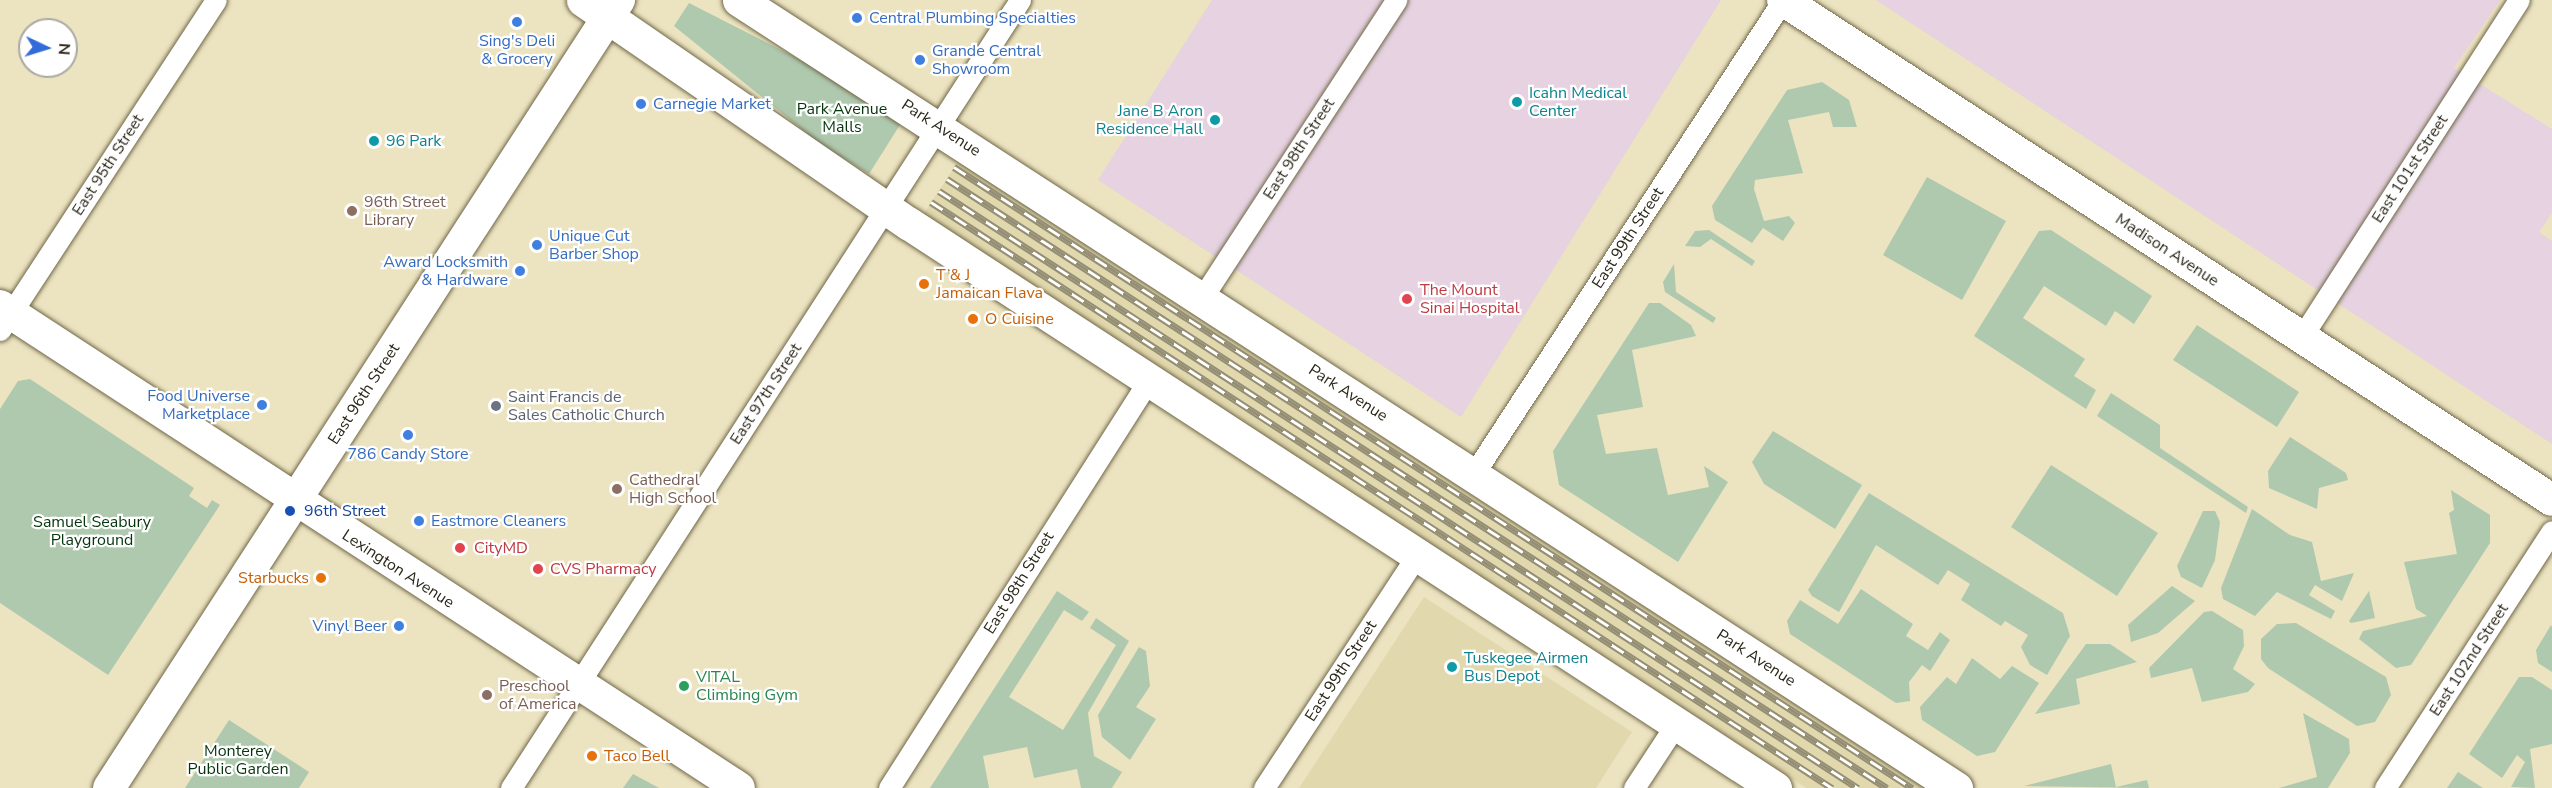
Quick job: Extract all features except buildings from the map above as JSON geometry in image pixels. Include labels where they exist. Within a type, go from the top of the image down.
[{"type":"main road","name":"Park Avenue","points":[[739,0],[1956,788]]},
{"type":"main road","name":"Madison Avenue","points":[[1783,0],[2552,500]]},
{"type":"main road","points":[[603,6],[886,209],[1775,788]]},
{"type":"main road","name":"East 96th Street","points":[[109,788],[295,501],[603,6]]},
{"type":"main road","name":"Lexington Avenue","points":[[4,316],[739,788]]},
{"type":"street","name":"East 95th Street","points":[[4,316],[216,0]]},
{"type":"street","name":"East 97th Street","points":[[511,788],[1020,0]]},
{"type":"street","name":"East 98th Street","points":[[1202,298],[1395,0]]},
{"type":"street","name":"East 99th Street","points":[[1473,475],[1783,0]]},
{"type":"street","name":"East 101st Street","points":[[2301,338],[2519,0]]},
{"type":"street","name":"East 98th Street","points":[[889,788],[1150,379]]},
{"type":"street","name":"East 102nd Street","points":[[2385,788],[2552,531]]},
{"type":"street","name":"East 99th Street","points":[[1264,788],[1418,554]]},
{"type":"street","points":[[1634,788],[1676,724]]},
{"type":"shaded area","name":"The Mount Sinai Hospital","points":[[1212,0],[1721,0],[1461,417],[1098,180]]},
{"type":"shaded area","points":[[1876,0],[2500,0],[2454,68],[2552,129],[2552,213],[2539,232],[2552,241],[2552,444]]},
{"type":"shaded area","points":[[963,154],[1937,788],[1806,788],[923,215]]},
{"type":"shaded area","name":"Tuskegee Airmen Bus Depot","points":[[1424,597],[1632,732],[1596,788],[1299,788]]},
{"type":"green space","name":"Park Avenue Malls","points":[[689,3],[856,88],[903,120],[869,174],[820,144],[674,26]]},
{"type":"green space","points":[[1822,82],[1849,100],[1857,127],[1833,127],[1829,112],[1788,120],[1803,173],[1755,180],[1754,189],[1764,221],[1789,216],[1795,223],[1783,241],[1763,228],[1752,243],[1715,220],[1712,206],[1787,90]]},
{"type":"green space","points":[[1927,177],[2006,221],[1962,300],[1883,255]]},
{"type":"green space","points":[[1709,230],[1755,261],[1752,266],[1711,239],[1700,247],[1685,246],[1695,231]]},
{"type":"green space","points":[[2051,230],[2152,296],[2134,324],[2115,311],[2106,326],[2044,286],[2023,318],[2085,359],[2074,376],[2096,390],[2086,409],[1974,336],[2039,231]]},
{"type":"green space","points":[[1674,264],[1676,292],[1716,318],[1713,323],[1665,292],[1663,282]]},
{"type":"green space","points":[[1649,303],[1660,303],[1691,325],[1696,336],[1632,350],[1643,407],[1597,415],[1606,454],[1657,448],[1668,495],[1709,487],[1704,466],[1728,482],[1678,562],[1559,485],[1553,451]]},
{"type":"green space","points":[[2197,325],[2299,392],[2277,427],[2173,360]]},
{"type":"green space","name":"Samuel Seabury Playground","points":[[30,379],[194,488],[189,496],[207,508],[212,500],[220,505],[108,675],[0,603],[0,409],[18,381]]},
{"type":"green space","points":[[2111,393],[2160,425],[2160,448],[2248,507],[2246,513],[2097,416]]},
{"type":"green space","points":[[1773,431],[1862,485],[1835,529],[1764,484],[1752,462]]},
{"type":"green space","points":[[2290,437],[2346,473],[2348,480],[2319,488],[2317,509],[2269,488],[2268,471]]},
{"type":"green space","points":[[2051,465],[2158,533],[2117,596],[2011,527]]},
{"type":"green space","points":[[2451,490],[2490,515],[2490,543],[2411,665],[2396,668],[2359,639],[2363,631],[2427,616],[2416,609],[2404,562],[2457,554],[2449,513],[2454,510]]},
{"type":"green space","points":[[1869,493],[2063,613],[2070,636],[2047,675],[2030,665],[2021,647],[2028,635],[2005,621],[2001,626],[1961,600],[1970,584],[1948,570],[1938,585],[1876,545],[1839,612],[1812,596],[1808,590]]},
{"type":"green space","points":[[2252,509],[2290,535],[2312,542],[2321,581],[2354,573],[2342,601],[2315,585],[2309,595],[2335,611],[2331,619],[2277,592],[2255,616],[2223,599],[2221,588]]},
{"type":"green space","points":[[2203,511],[2215,511],[2220,522],[2215,560],[2202,588],[2181,577],[2177,566]]},
{"type":"green space","points":[[2172,586],[2195,601],[2158,633],[2131,642],[2128,625]]},
{"type":"green space","points":[[1861,589],[1913,624],[1906,636],[1928,650],[1940,632],[1950,640],[1930,671],[1922,665],[1909,682],[1910,701],[1896,703],[1790,634],[1787,621],[1800,600],[1838,624]]},
{"type":"green space","points":[[1057,591],[1089,612],[1082,621],[1064,610],[1009,697],[1063,730],[1116,645],[1090,628],[1096,618],[1129,641],[1088,713],[1094,756],[1122,772],[1112,788],[1081,788],[1077,769],[1034,778],[1027,747],[983,756],[989,788],[930,788]]},
{"type":"green space","points":[[2369,591],[2375,618],[2351,623],[2349,621]]},
{"type":"green space","points":[[2212,611],[2243,630],[2244,646],[2233,669],[2255,684],[2248,692],[2202,702],[2192,668],[2151,678],[2149,668],[2204,612]]},
{"type":"green space","points":[[2296,623],[2386,677],[2391,695],[2375,722],[2357,726],[2268,668],[2261,659],[2261,639],[2277,624]]},
{"type":"green space","points":[[2551,625],[2552,672],[2538,663],[2536,650]]},
{"type":"green space","points":[[2086,644],[2110,644],[2137,662],[2076,679],[2080,704],[2035,714]]},
{"type":"green space","points":[[1139,647],[1146,651],[1150,686],[1136,707],[1156,719],[1130,760],[1102,737],[1098,715]]},
{"type":"green space","points":[[1972,658],[2000,679],[2012,666],[2039,683],[1995,752],[1977,756],[1922,720],[1920,707],[1947,677],[1956,684]]},
{"type":"green space","points":[[2519,677],[2532,677],[2552,690],[2552,744],[2530,749],[2535,788],[2511,787],[2525,762],[2517,755],[2502,778],[2469,754]]},
{"type":"green space","points":[[2303,713],[2349,739],[2350,753],[2328,788],[2279,788],[2317,777]]},
{"type":"green space","name":"Monterey Public Garden","points":[[229,720],[309,772],[299,788],[185,788]]},
{"type":"green space","points":[[2111,764],[2116,787],[2147,780],[2149,788],[2024,786]]},
{"type":"green space","points":[[2458,772],[2483,788],[2447,788]]},
{"type":"green space","points":[[633,774],[659,788],[623,788]]},
{"type":"railway","points":[[954,167],[1912,788]]},
{"type":"railway","points":[[947,179],[1887,788]]},
{"type":"railway","points":[[939,191],[1858,788]]},
{"type":"railway","points":[[931,202],[1832,788]]},
{"type":"place","name":"Central Plumbing Specialties","points":[[857,18]]},
{"type":"place","name":"Sing's Deli & Grocery","points":[[517,22]]},
{"type":"place","name":"Grande Central Showroom","points":[[920,60]]},
{"type":"place","name":"Icahn Medical Center","points":[[1517,102]]},
{"type":"place","name":"Carnegie Market","points":[[641,104]]},
{"type":"place","name":"Jane B Aron Residence Hall","points":[[1215,120]]},
{"type":"place","name":"96 Park","points":[[374,141]]},
{"type":"place","name":"96th Street Library","points":[[352,211]]},
{"type":"place","name":"Unique Cut Barber Shop","points":[[537,245]]},
{"type":"place","name":"Award Locksmith & Hardware","points":[[520,271]]},
{"type":"place","name":"T & J Jamaican Flava","points":[[924,284]]},
{"type":"place","name":"The Mount Sinai Hospital","points":[[1407,299]]},
{"type":"place","name":"O Cuisine","points":[[973,319]]},
{"type":"place","name":"Food Universe Marketplace","points":[[262,405]]},
{"type":"place","name":"Saint Francis de Sales Catholic Church","points":[[496,406]]},
{"type":"place","name":"786 Candy Store","points":[[408,435]]},
{"type":"place","name":"Cathedral High School","points":[[617,489]]},
{"type":"place","name":"96th Street","points":[[290,511]]},
{"type":"place","name":"Eastmore Cleaners","points":[[419,521]]},
{"type":"place","name":"CityMD","points":[[460,548]]},
{"type":"place","name":"CVS Pharmacy","points":[[538,569]]},
{"type":"place","name":"Starbucks","points":[[321,578]]},
{"type":"place","name":"Vinyl Beer","points":[[399,626]]},
{"type":"place","name":"Tuskegee Airmen Bus Depot","points":[[1452,667]]},
{"type":"place","name":"VITAL Climbing Gym","points":[[684,686]]},
{"type":"place","name":"Preschool of America","points":[[487,695]]},
{"type":"place","name":"Taco Bell","points":[[592,756]]}]
